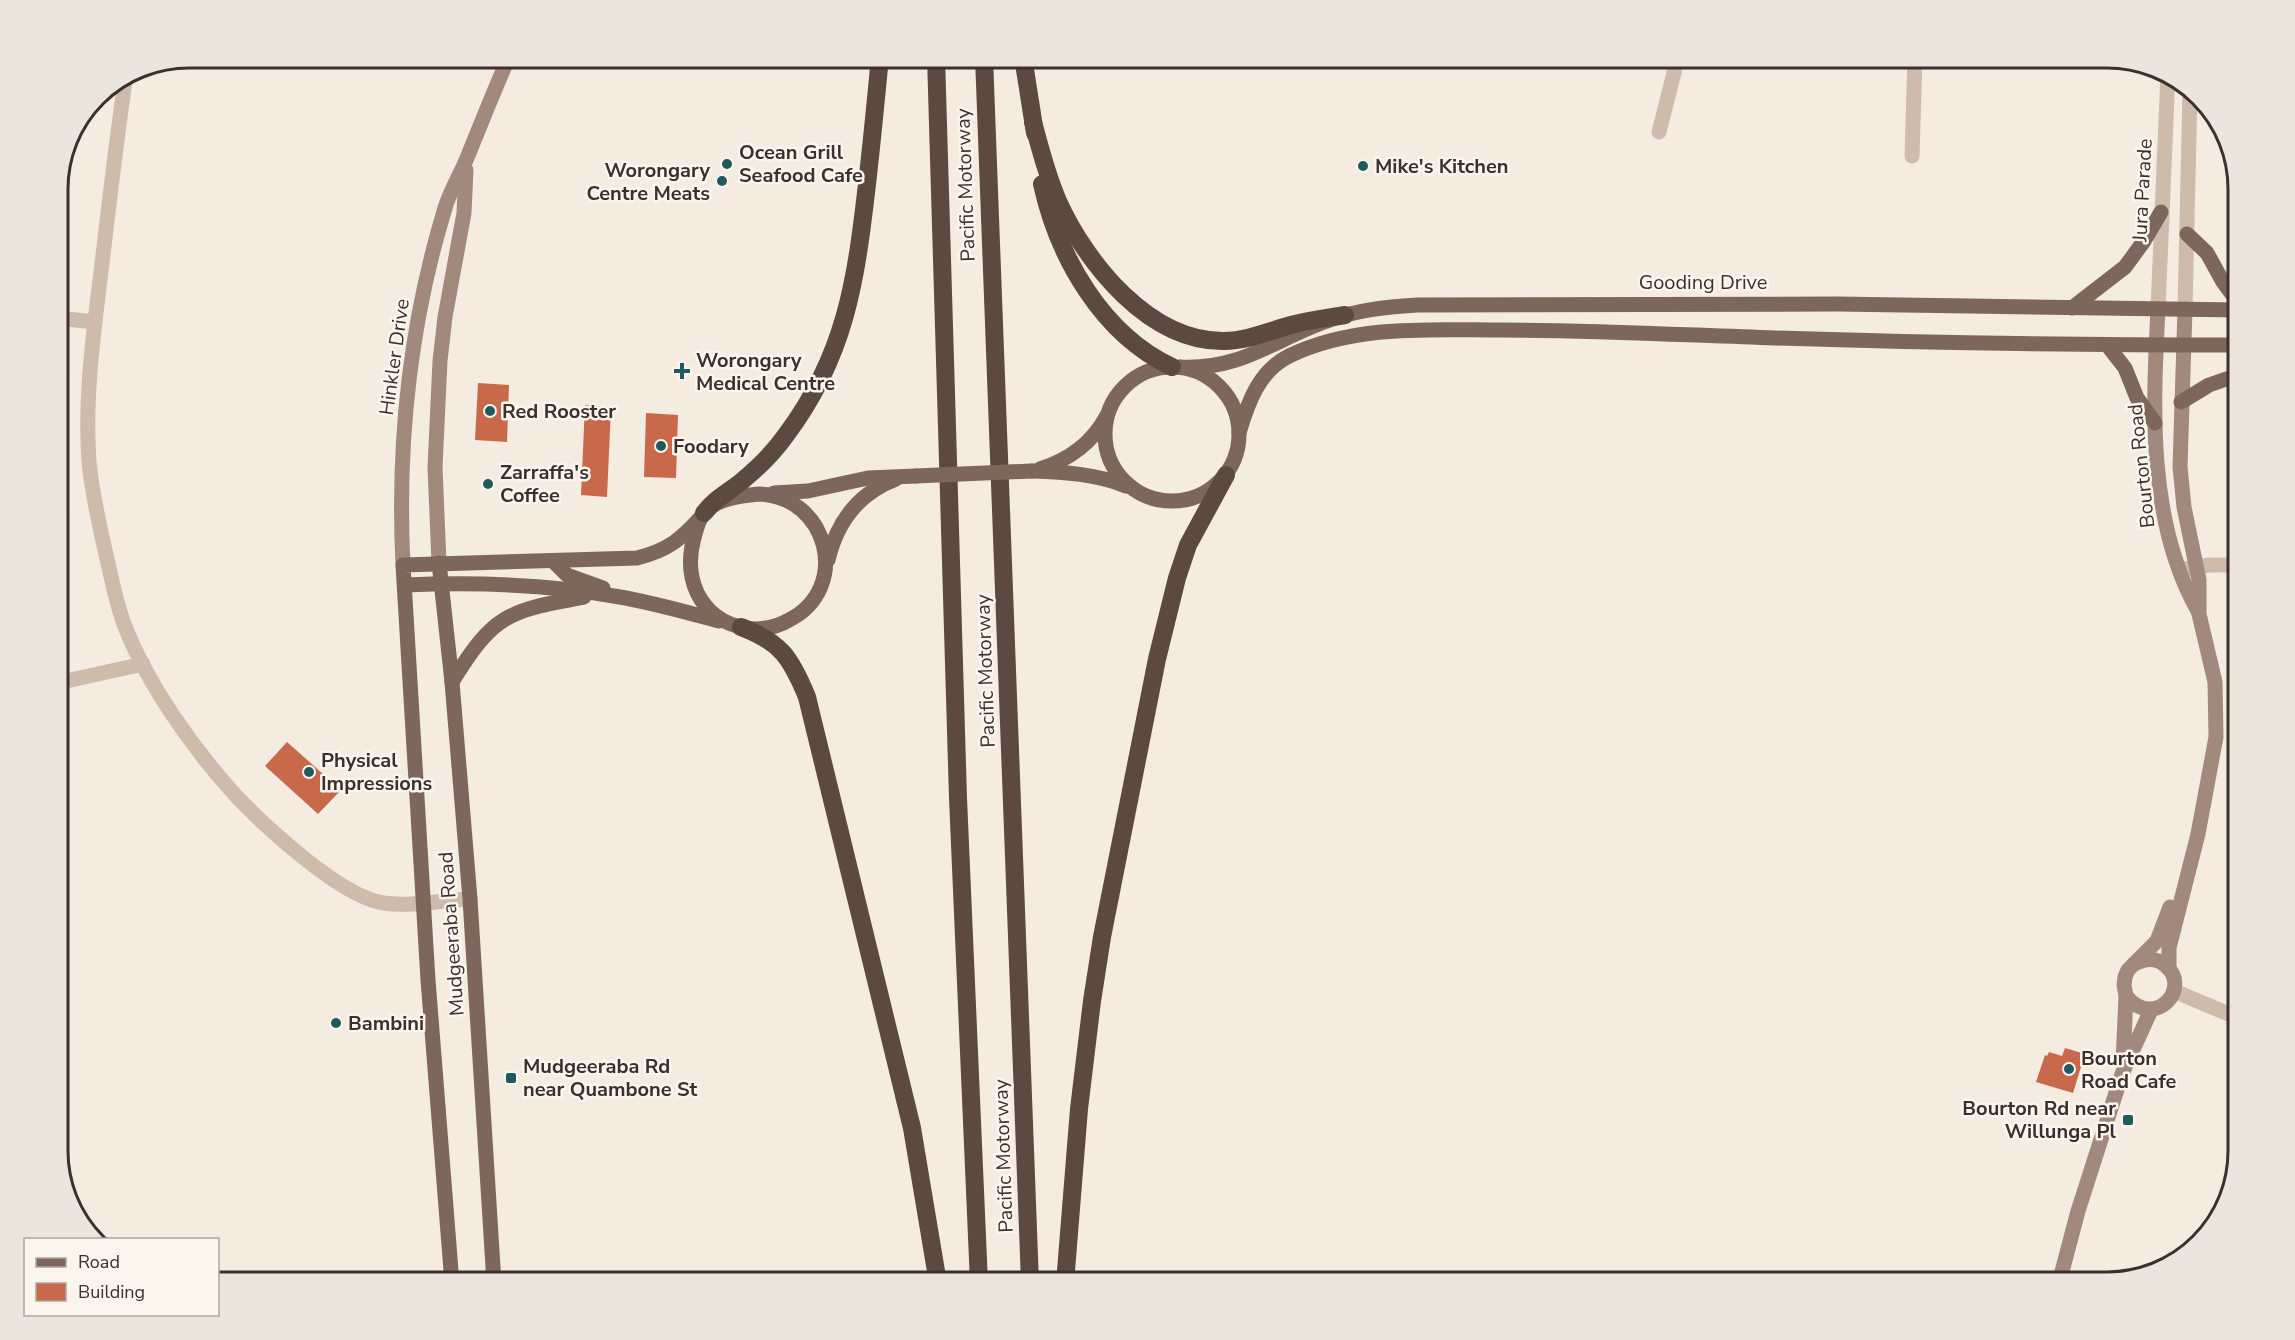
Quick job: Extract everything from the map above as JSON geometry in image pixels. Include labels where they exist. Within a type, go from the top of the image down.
[{"type":"highway","points":[[703,514],[715,500],[757,468],[786,436],[817,387],[842,330],[860,249],[879,68]]},
{"type":"highway","name":"Pacific Motorway","points":[[936,68],[958,798],[979,1272]]},
{"type":"highway","name":"Pacific Motorway","points":[[984,68],[1030,1272]]},
{"type":"highway","points":[[1025,68],[1042,183],[1049,214],[1069,262],[1093,299],[1117,327],[1149,355],[1176,367]]},
{"type":"highway","points":[[1033,122],[1055,193],[1081,243],[1136,307],[1157,322],[1194,338],[1232,341],[1294,324],[1345,315]]},
{"type":"highway","points":[[1066,1272],[1077,1121],[1092,1000],[1102,937],[1157,659],[1177,578],[1188,545],[1226,475]]},
{"type":"highway","points":[[737,626],[760,634],[780,648],[794,667],[807,697],[912,1128],[936,1272]]},
{"type":"main road","points":[[2072,308],[2125,267],[2161,212]]},
{"type":"main road","points":[[2187,234],[2207,253],[2227,287]]},
{"type":"main road","name":"Gooding Drive","points":[[1176,367],[1210,368],[1235,362],[1302,331],[1345,315],[1381,308],[1441,304],[1778,303],[2227,310]]},
{"type":"main road","points":[[403,565],[627,560],[652,555],[678,541],[703,514],[731,498],[808,491],[860,479],[1033,471],[1102,479],[1164,501],[1187,500],[1206,493],[1226,475],[1236,456],[1239,433],[1250,399],[1278,363],[1313,347],[1374,333],[1415,330],[1620,331],[1865,341],[2227,345]]},
{"type":"main road","points":[[2107,345],[2125,368],[2137,398],[2155,423]]},
{"type":"main road","points":[[1033,471],[1063,459],[1082,447],[1098,430],[1120,392],[1139,375],[1154,369],[1176,367],[1198,372],[1212,380],[1221,389],[1234,410],[1239,433]]},
{"type":"main road","points":[[2181,402],[2209,385],[2227,379]]},
{"type":"main road","points":[[1109,411],[1105,429],[1110,459],[1121,479],[1139,493]]},
{"type":"main road","points":[[553,561],[567,575],[646,602],[737,626],[753,629],[770,627],[794,618],[806,609],[817,595],[825,575],[832,544],[840,525],[849,512],[879,487],[911,476]]},
{"type":"main road","points":[[759,494],[774,495],[791,502],[812,521],[824,546],[825,575]]},
{"type":"main road","points":[[703,514],[690,551],[693,585],[702,602],[712,613],[737,626]]},
{"type":"main road","name":"Mudgeeraba Road","points":[[439,563],[471,899],[493,1272]]},
{"type":"main road","name":"Mudgeeraba Road","points":[[403,565],[423,902],[451,1272]]},
{"type":"main road","points":[[405,585],[440,583],[526,585],[646,602]]},
{"type":"main road","points":[[452,682],[473,648],[483,636],[503,620],[530,607],[599,594]]},
{"type":"street","name":"Hinkler Drive","points":[[403,565],[401,487],[411,365],[420,311],[446,206],[504,68]]},
{"type":"street","points":[[1659,132],[1675,68]]},
{"type":"street","points":[[1912,156],[1915,68]]},
{"type":"street","name":"Jura Parade","points":[[2158,309],[2168,84]]},
{"type":"street","points":[[125,86],[88,396],[89,461],[96,509],[124,624],[143,664],[181,728],[218,776],[258,819],[282,840],[337,881],[371,900],[391,903],[471,899]]},
{"type":"street","points":[[2185,309],[2190,101]]},
{"type":"street","name":"Hinkler Drive","points":[[439,563],[435,467],[440,361],[445,317],[464,213],[466,161]]},
{"type":"street","name":"Bourton Road","points":[[2158,309],[2155,423],[2164,513],[2183,586],[2199,614]]},
{"type":"street","name":"Bourton Road","points":[[2169,969],[2169,948],[2198,834],[2216,737],[2215,682],[2199,614],[2199,580],[2182,489],[2179,446],[2185,309]]},
{"type":"street","points":[[68,319],[95,322]]},
{"type":"street","points":[[2179,570],[2227,566]]},
{"type":"street","points":[[68,680],[143,664]]},
{"type":"street","name":"Bourton Road","points":[[2134,964],[2157,941],[2198,834]]},
{"type":"street","points":[[2122,1074],[2125,977],[2134,964],[2143,960],[2152,959],[2169,969],[2175,983],[2174,991],[2166,1004],[2151,1010],[2141,1009],[2126,996]]},
{"type":"street","points":[[2174,991],[2228,1014]]},
{"type":"street","points":[[2062,1272],[2078,1211],[2122,1074],[2151,1010]]},
{"type":"building","points":[[478,383],[509,385],[507,442],[475,440]]},
{"type":"building","points":[[585,405],[611,407],[607,497],[581,495]]},
{"type":"building","name":"Foodary","points":[[646,413],[678,415],[676,478],[644,477]]},
{"type":"building","points":[[287,742],[341,790],[318,814],[265,766]]},
{"type":"building","points":[[2065,1048],[2085,1054],[2073,1093],[2036,1082],[2045,1055],[2047,1056],[2049,1052],[2062,1056]]},
{"type":"place","name":"Ocean Grill Seafood Cafe","points":[[727,164]]},
{"type":"place","name":"Mike's Kitchen","points":[[1363,166]]},
{"type":"place","name":"Worongary Centre Meats","points":[[722,181]]},
{"type":"place","name":"Worongary Medical Centre","points":[[682,371]]},
{"type":"place","name":"Red Rooster","points":[[490,411]]},
{"type":"place","name":"Foodary","points":[[661,446]]},
{"type":"place","name":"Zarraffa's Coffee","points":[[488,484]]},
{"type":"place","name":"Physical Impressions","points":[[309,772]]},
{"type":"place","name":"Bambini","points":[[336,1023]]},
{"type":"place","name":"Bourton Road Cafe","points":[[2069,1069]]},
{"type":"place","name":"Mudgeeraba Rd near Quambone St","points":[[511,1078]]},
{"type":"place","name":"Bourton Rd near Willunga Pl","points":[[2128,1120]]}]
